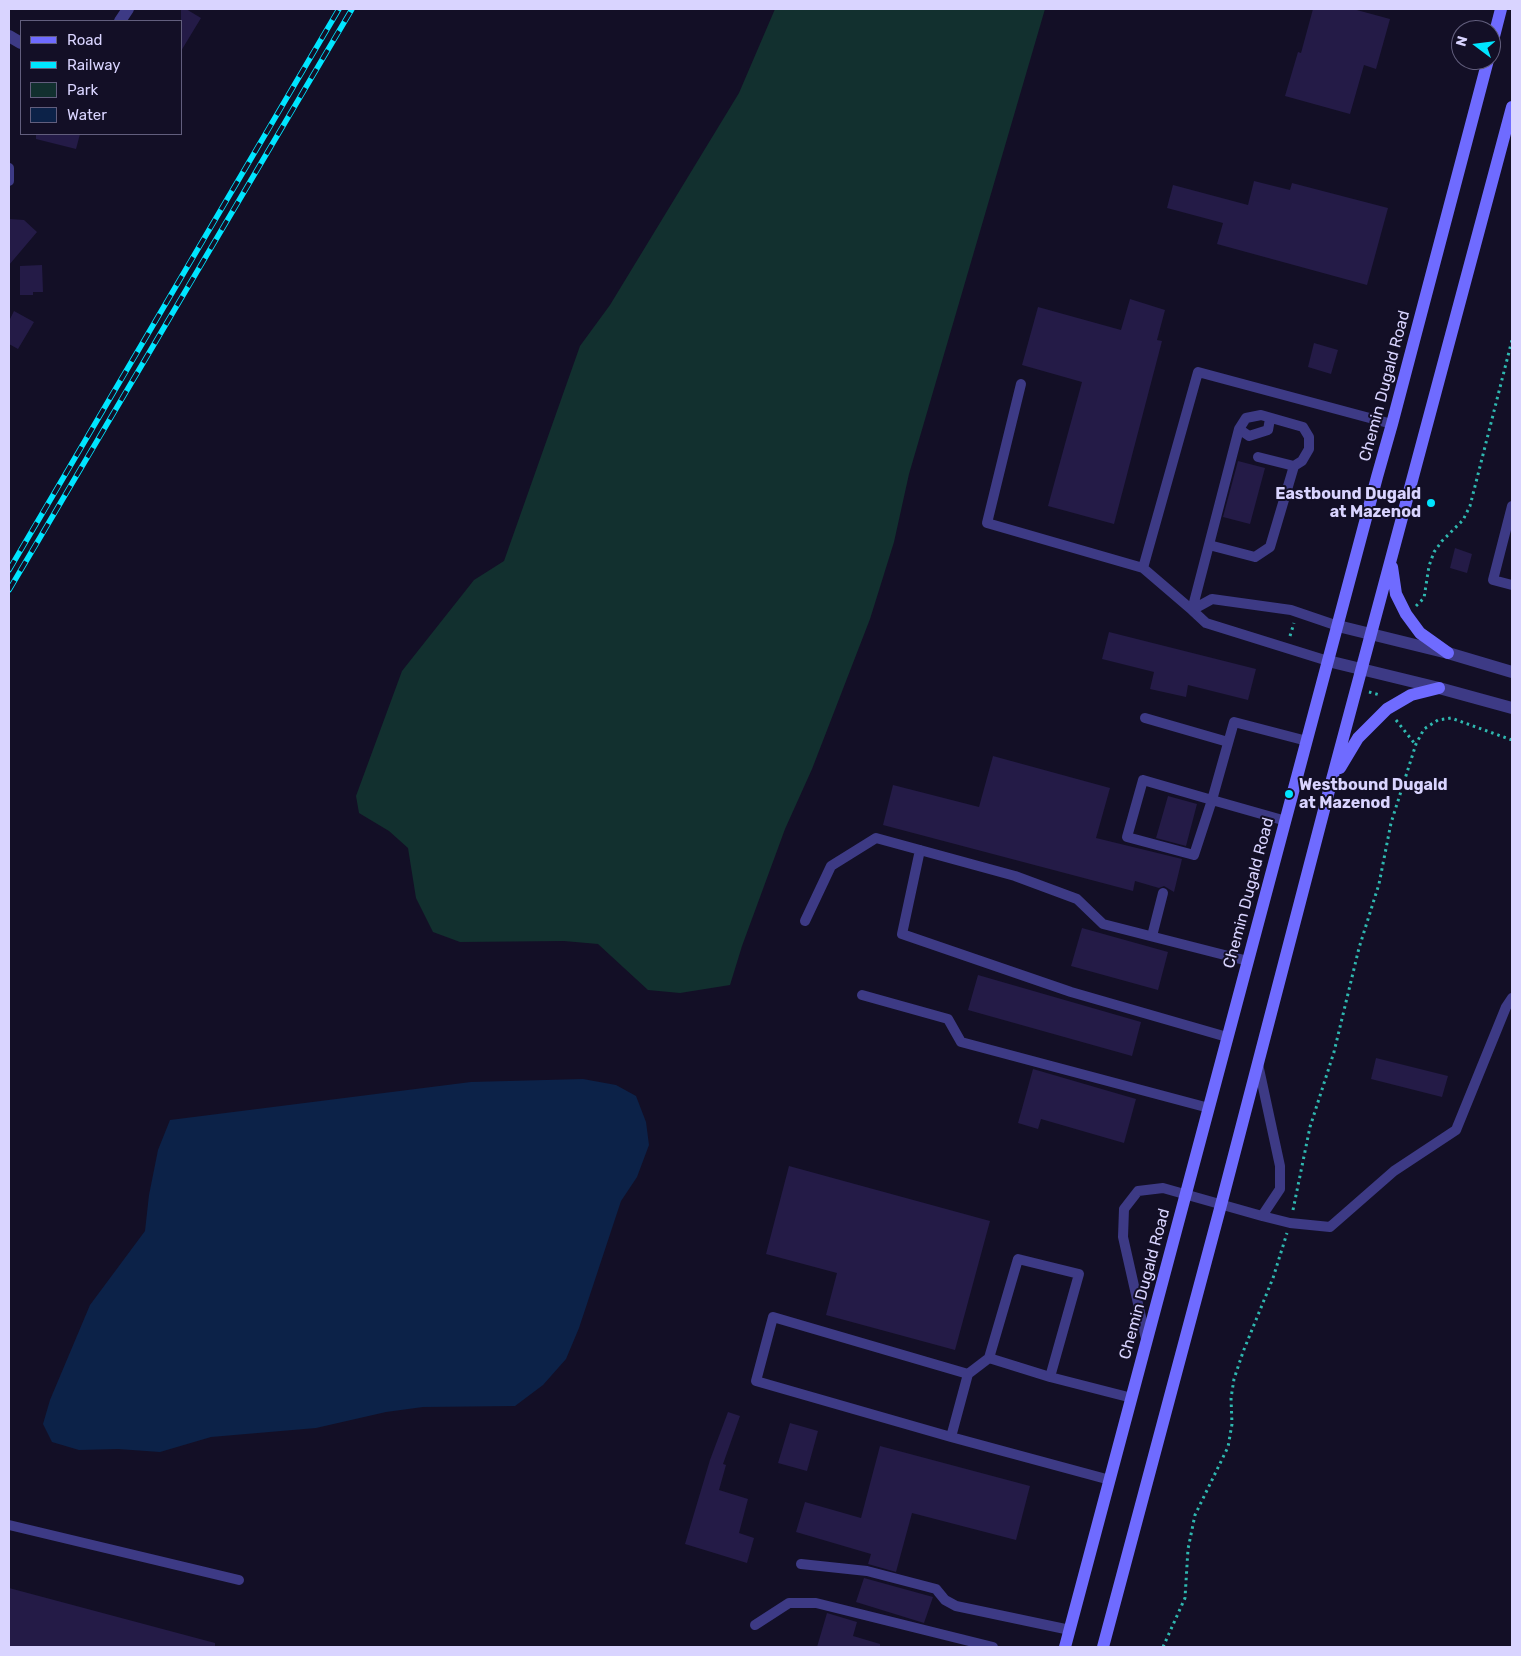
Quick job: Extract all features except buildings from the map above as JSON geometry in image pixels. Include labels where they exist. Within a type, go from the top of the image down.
[{"type":"main road","name":"Chemin Dugald Road","points":[[1065,1647],[1485,70]]},
{"type":"main road","points":[[1103,1647],[1222,1205],[1331,783],[1512,107]]},
{"type":"main road","points":[[1391,561],[1396,594],[1406,614],[1420,633],[1448,653]]},
{"type":"main road","points":[[1331,783],[1358,738],[1387,709],[1412,695],[1439,688]]},
{"type":"street","points":[[121,20],[128,9]]},
{"type":"street","points":[[9,36],[20,43]]},
{"type":"street","points":[[1338,626],[1448,653],[1512,672]]},
{"type":"street","points":[[1328,661],[1363,668],[1512,708]]},
{"type":"lane","points":[[9,168],[9,181]]},
{"type":"lane","points":[[1143,568],[1198,372],[1392,424]]},
{"type":"lane","points":[[1021,384],[987,523],[1143,568],[1206,623],[1328,661]]},
{"type":"lane","points":[[1192,610],[1239,430],[1246,418],[1261,415],[1303,427],[1308,437],[1309,449],[1302,461],[1294,466],[1270,548],[1255,557],[1209,545]]},
{"type":"lane","points":[[1239,430],[1249,436],[1268,430],[1270,419]]},
{"type":"lane","points":[[1258,457],[1294,466]]},
{"type":"lane","points":[[1512,506],[1492,580],[1512,585]]},
{"type":"lane","points":[[1192,610],[1212,599],[1291,610],[1338,626]]},
{"type":"lane","points":[[1145,718],[1228,742]]},
{"type":"lane","points":[[1286,821],[1212,800],[1143,780],[1127,837],[1194,855],[1212,800],[1234,722],[1307,741]]},
{"type":"lane","points":[[805,921],[831,866],[876,838],[1024,879],[1077,899],[1103,924],[1248,961]]},
{"type":"lane","points":[[920,850],[902,934],[1071,992],[1227,1037]]},
{"type":"lane","points":[[1152,936],[1163,893]]},
{"type":"lane","points":[[862,995],[948,1019],[961,1042],[1209,1108]]},
{"type":"lane","points":[[1147,1341],[1123,1237],[1124,1209],[1138,1191],[1163,1188],[1290,1223],[1330,1227],[1394,1171],[1456,1130],[1506,1007],[1512,998]]},
{"type":"lane","points":[[1258,1064],[1280,1166],[1280,1189],[1262,1216]]},
{"type":"lane","points":[[951,1437],[968,1374],[989,1358],[1018,1259],[1079,1274],[1050,1377]]},
{"type":"lane","points":[[968,1374],[773,1317],[756,1381],[1110,1480]]},
{"type":"lane","points":[[989,1358],[1050,1377],[1132,1398]]},
{"type":"lane","points":[[9,1525],[239,1580]]},
{"type":"lane","points":[[801,1564],[867,1571],[936,1589],[945,1600],[956,1606],[1070,1630]]},
{"type":"lane","points":[[755,1625],[789,1604],[816,1603],[993,1647]]},
{"type":"path","points":[[1421,602],[1426,592],[1434,552],[1442,541],[1464,520],[1470,506],[1512,340]]},
{"type":"path","points":[[1290,637],[1294,623]]},
{"type":"path","points":[[1369,692],[1380,695]]},
{"type":"path","points":[[1394,718],[1416,744]]},
{"type":"path","points":[[1163,1647],[1185,1598],[1188,1549],[1196,1515],[1228,1447],[1232,1424],[1234,1379],[1273,1278],[1290,1223],[1310,1126],[1334,1052],[1359,948],[1379,884],[1391,823],[1416,744],[1424,729],[1438,720],[1451,718],[1512,740]]},
{"type":"green space","points":[[775,9],[1045,9],[909,474],[894,542],[870,619],[812,769],[785,829],[742,946],[730,985],[680,993],[648,990],[598,944],[564,941],[460,942],[433,932],[416,898],[408,848],[389,831],[359,813],[356,796],[402,671],[474,580],[504,561],[580,346],[610,305],[739,93]]},
{"type":"water","points":[[583,1079],[616,1085],[636,1096],[646,1122],[649,1145],[637,1177],[621,1201],[579,1328],[566,1359],[543,1385],[515,1406],[423,1407],[386,1412],[316,1428],[211,1437],[160,1452],[118,1449],[79,1450],[52,1442],[43,1424],[50,1400],[90,1305],[145,1231],[149,1195],[158,1150],[170,1120],[471,1082]]},
{"type":"railway","points":[[9,570],[339,9]]},
{"type":"railway","points":[[9,590],[352,9]]},
{"type":"place","name":"Eastbound Dugald at Mazenod","points":[[1431,503]]},
{"type":"place","name":"Westbound Dugald at Mazenod","points":[[1289,794]]}]
